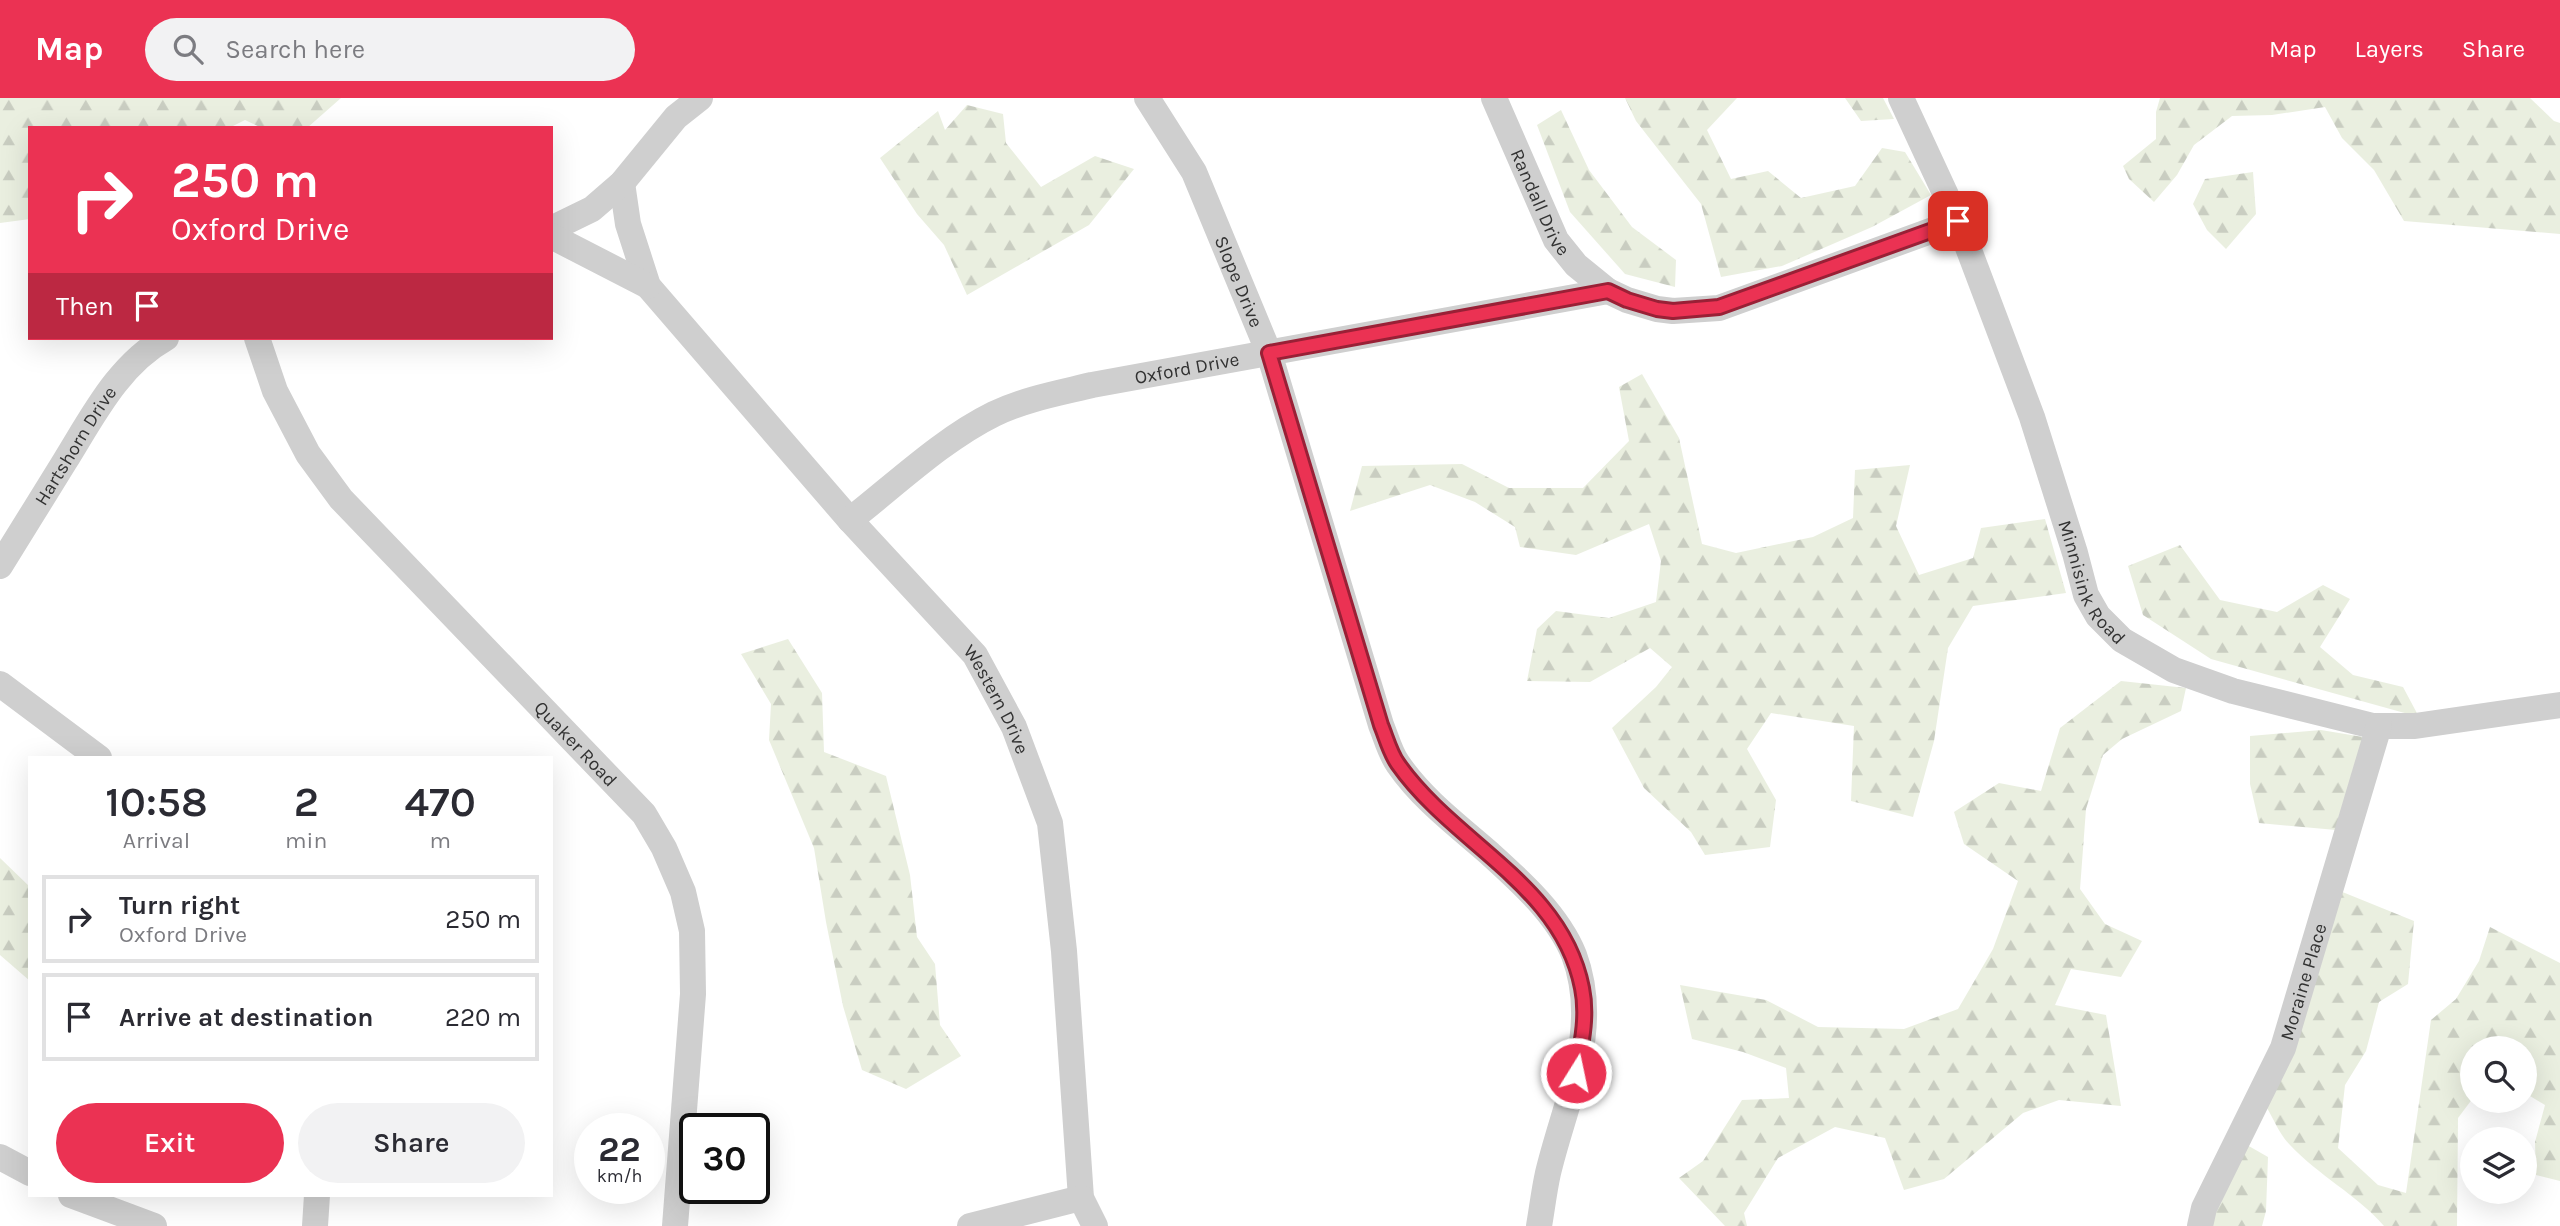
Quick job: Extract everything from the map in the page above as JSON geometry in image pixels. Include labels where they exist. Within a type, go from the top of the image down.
[{"type":"street","points":[[553,228],[592,209],[622,183],[676,117],[700,98]]},
{"type":"street","name":"Slope Drive","points":[[1147,98],[1194,172],[1269,353],[1381,725],[1396,762],[1440,812],[1490,854],[1538,901],[1573,954],[1583,990],[1584,1029],[1572,1096],[1548,1173],[1539,1226]]},
{"type":"street","name":"Randall Drive","points":[[1494,98],[1556,240],[1576,265],[1608,291]]},
{"type":"street","name":"Minnisink Road","points":[[1901,98],[1958,221],[2032,417],[2086,595],[2098,616],[2122,640],[2174,670],[2233,691],[2379,726],[2415,726],[2560,705]]},
{"type":"street","name":"Western Drive","points":[[622,183],[628,224],[648,286]]},
{"type":"street","points":[[1608,291],[1657,309],[1673,311],[1719,307],[1958,221]]},
{"type":"street","name":"Western Drive","points":[[553,237],[648,286],[850,520],[975,655],[1014,727],[1050,823],[1064,951],[1081,1198],[1095,1226]]},
{"type":"street","name":"Oxford Drive","points":[[850,520],[955,438],[994,414],[1038,398],[1092,385],[1608,291]]},
{"type":"street","name":"Hartshorn Drive","points":[[0,566],[122,373],[163,340]]},
{"type":"street","name":"Quaker Road","points":[[258,340],[281,402],[308,454],[341,499],[644,814],[664,848],[683,892],[692,930],[693,994],[675,1226]]},
{"type":"street","points":[[0,684],[97,756]]},
{"type":"street","name":"Moraine Place","points":[[2200,1226],[2204,1208],[2283,1048],[2379,726]]},
{"type":"street","points":[[0,1157],[28,1172]]},
{"type":"street","points":[[76,1197],[155,1226]]},
{"type":"street","points":[[315,1226],[317,1197]]},
{"type":"street","points":[[970,1226],[1081,1198]]},
{"type":"green space","points":[[0,98],[341,98],[309,126],[258,126],[245,120],[233,126],[28,126],[28,219],[0,223]]},
{"type":"green space","points":[[1625,98],[1737,98],[1707,130],[1731,179],[1768,171],[1801,198],[1855,186],[1882,148],[1905,152],[1931,195],[1872,227],[1782,266],[1721,277],[1701,204],[1636,121]]},
{"type":"green space","points":[[1845,98],[1883,98],[1894,119],[1861,121]]},
{"type":"green space","points":[[2160,98],[2530,98],[2554,121],[2560,123],[2560,234],[2404,221],[2374,170],[2342,138],[2325,107],[2272,115],[2232,116],[2194,145],[2177,175],[2154,202],[2129,179],[2123,166],[2156,139],[2156,112]]},
{"type":"green space","points":[[967,105],[1003,114],[1006,143],[1041,187],[1095,156],[1134,169],[1089,225],[967,295],[944,245],[917,214],[880,158],[938,111],[945,130]]},
{"type":"green space","points":[[1561,110],[1589,170],[1632,227],[1676,260],[1675,287],[1625,274],[1570,212],[1537,125]]},
{"type":"green space","points":[[2253,172],[2256,214],[2226,249],[2207,230],[2193,204],[2205,179]]},
{"type":"green space","points":[[1642,374],[1679,438],[1702,544],[1736,553],[1813,537],[1853,518],[1855,470],[1910,465],[1896,526],[1919,575],[1973,558],[1981,528],[2045,519],[2066,593],[1973,606],[1948,648],[1934,741],[1913,817],[1851,801],[1854,726],[1771,713],[1747,749],[1776,800],[1770,847],[1705,855],[1691,832],[1644,788],[1612,728],[1656,687],[1672,667],[1650,648],[1590,682],[1527,681],[1537,629],[1556,611],[1609,618],[1656,602],[1661,561],[1649,524],[1576,555],[1520,547],[1515,527],[1475,502],[1430,485],[1350,511],[1362,466],[1462,464],[1509,488],[1583,488],[1629,441],[1619,387]]},
{"type":"green space","points":[[2180,545],[2220,600],[2277,612],[2323,585],[2350,599],[2320,647],[2353,675],[2403,687],[2419,717],[2211,659],[2143,615],[2128,566]]},
{"type":"green space","points":[[788,639],[822,693],[824,752],[886,776],[910,875],[917,937],[935,964],[940,1025],[961,1056],[906,1089],[862,1070],[843,1006],[814,848],[769,740],[771,704],[741,654]]},
{"type":"green space","points":[[2121,681],[2186,688],[2181,711],[2122,739],[2103,755],[2086,809],[2080,889],[2105,924],[2142,941],[2121,977],[2071,969],[2055,1005],[2106,1015],[2121,1106],[2059,1100],[2023,1113],[1944,1179],[1904,1190],[1885,1138],[1835,1127],[1778,1158],[1744,1213],[1747,1226],[1725,1226],[1679,1178],[1703,1161],[1742,1100],[1789,1098],[1786,1068],[1743,1052],[1692,1039],[1680,985],[1766,1000],[1818,1027],[1904,1029],[1958,1009],[1993,949],[2018,881],[1964,844],[1954,812],[1999,783],[2041,791],[2060,728]]},
{"type":"green space","points":[[2321,730],[2363,737],[2336,830],[2259,823],[2250,784],[2250,736]]},
{"type":"green space","points":[[0,858],[28,885],[28,979],[0,955]]},
{"type":"green space","points":[[2340,891],[2414,921],[2408,984],[2379,1002],[2366,1051],[2345,1085],[2338,1148],[2378,1185],[2406,1193],[2431,1020],[2456,999],[2479,961],[2490,927],[2560,963],[2560,1181],[2537,1175],[2537,1135],[2545,1105],[2537,1100],[2537,1036],[2460,1036],[2462,1113],[2458,1118],[2457,1226],[2384,1226],[2362,1204],[2286,1141],[2267,1108]]},
{"type":"green space","points":[[2247,1145],[2268,1157],[2266,1211],[2262,1226],[2208,1226]]},
{"type":"route","points":[[1576,1073],[1584,1029],[1583,990],[1573,954],[1538,901],[1490,854],[1440,812],[1396,762],[1381,725],[1269,353],[1608,291],[1657,309],[1704,310],[1738,302],[1958,221]]}]
